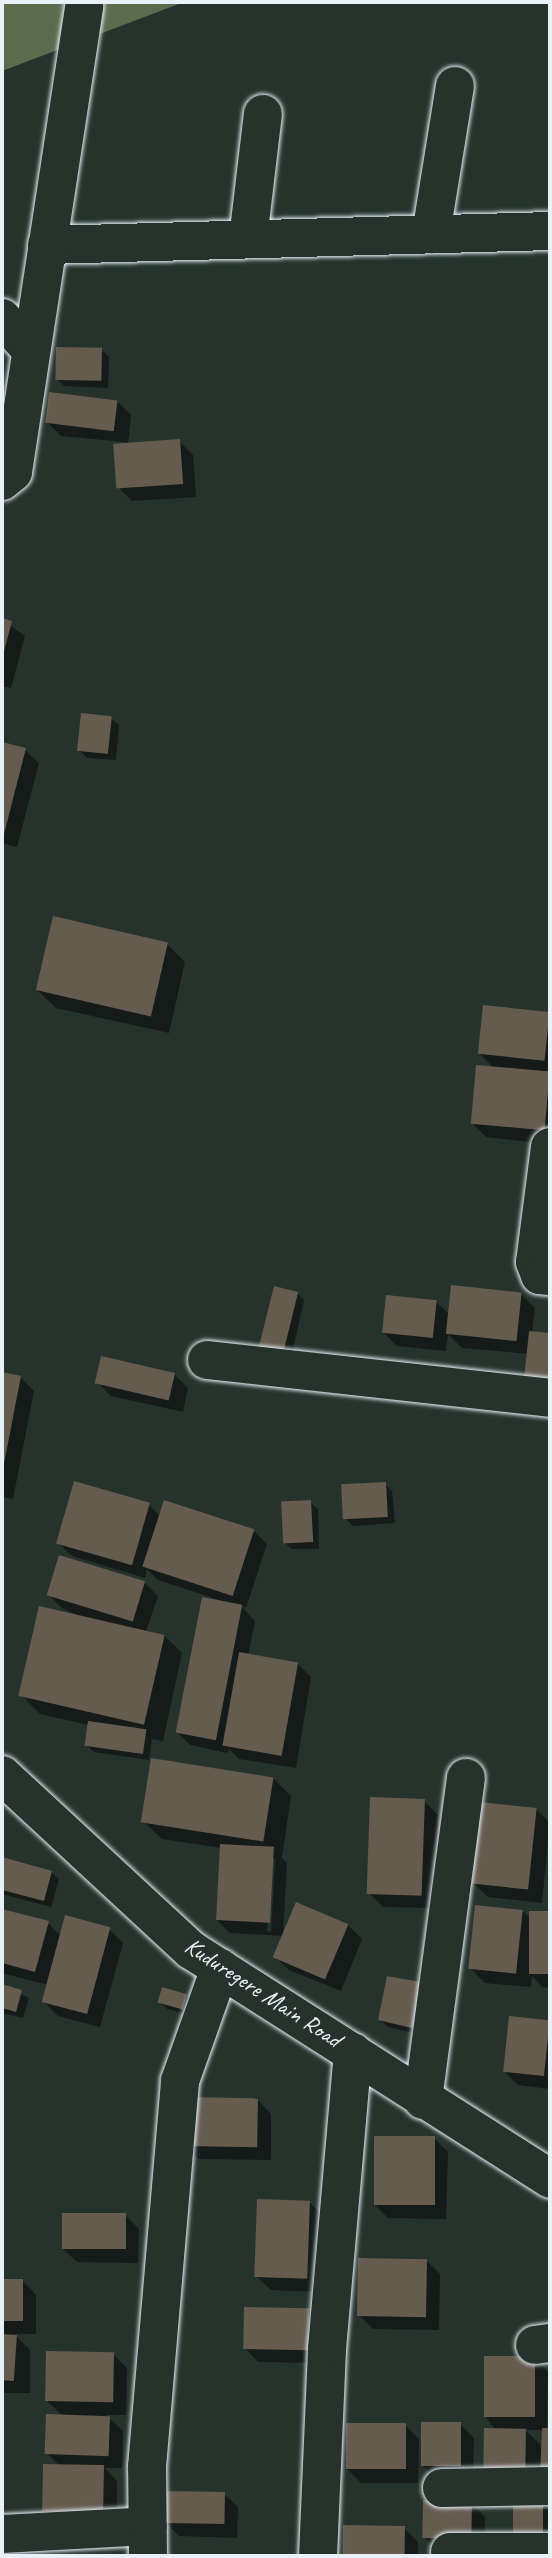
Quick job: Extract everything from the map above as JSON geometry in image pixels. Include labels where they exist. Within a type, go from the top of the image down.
[{"type":"street","points":[[2,481],[13,472],[84,6]]},
{"type":"street","points":[[430,234],[455,86]]},
{"type":"street","points":[[248,239],[263,114]]},
{"type":"street","points":[[47,245],[550,231]]},
{"type":"street","points":[[2,317],[31,350]]},
{"type":"street","points":[[550,1147],[535,1262],[540,1275],[550,1276]]},
{"type":"street","points":[[207,1360],[550,1398]]},
{"type":"street","name":"Kuduregere Main Road","points":[[2,1775],[191,1950],[550,2179]]},
{"type":"street","points":[[423,2100],[466,1778]]},
{"type":"street","points":[[2,2533],[148,2541],[147,2467],[180,2081],[220,1968]]},
{"type":"street","points":[[318,2556],[327,2349],[353,2052]]},
{"type":"street","points":[[442,2488],[550,2487]]},
{"type":"street","points":[[450,2552],[550,2552]]},
{"type":"green space","points":[[2,2],[184,2],[2,71]]},
{"type":"building","points":[[56,347],[102,348],[101,381],[55,380]]},
{"type":"building","points":[[49,392],[117,400],[114,431],[45,423]]},
{"type":"building","points":[[180,439],[183,484],[116,489],[113,444]]},
{"type":"building","points":[[2,618],[12,621],[3,655],[2,655]]},
{"type":"building","points":[[81,713],[112,716],[108,754],[77,751]]},
{"type":"building","points":[[2,742],[26,748],[3,838],[2,838]]},
{"type":"building","points":[[53,916],[168,943],[151,1017],[36,990]]},
{"type":"building","points":[[483,1005],[550,1012],[545,1061],[478,1054]]},
{"type":"building","points":[[476,1065],[550,1071],[545,1130],[471,1124]]},
{"type":"building","points":[[451,1285],[522,1292],[516,1341],[446,1334]]},
{"type":"building","points":[[274,1286],[298,1292],[283,1352],[259,1346]]},
{"type":"building","points":[[386,1295],[437,1300],[433,1338],[382,1333]]},
{"type":"building","points":[[529,1331],[550,1333],[550,1382],[524,1379]]},
{"type":"building","points":[[101,1356],[175,1373],[169,1400],[95,1383]]},
{"type":"building","points":[[2,1372],[21,1376],[3,1469],[2,1469]]},
{"type":"building","points":[[74,1481],[150,1503],[132,1565],[56,1543]]},
{"type":"building","points":[[386,1482],[388,1517],[343,1519],[341,1484]]},
{"type":"building","points":[[164,1500],[254,1529],[233,1596],[142,1567]]},
{"type":"building","points":[[311,1500],[313,1542],[283,1544],[281,1502]]},
{"type":"building","points":[[59,1555],[145,1581],[133,1621],[47,1595]]},
{"type":"building","points":[[202,1597],[242,1605],[216,1740],[176,1732]]},
{"type":"building","points":[[39,1606],[165,1635],[144,1725],[18,1696]]},
{"type":"building","points":[[239,1652],[298,1662],[282,1756],[223,1746]]},
{"type":"building","points":[[88,1721],[146,1729],[143,1754],[85,1746]]},
{"type":"building","points":[[151,1758],[273,1777],[263,1842],[141,1822]]},
{"type":"building","points":[[370,1797],[425,1799],[422,1896],[367,1894]]},
{"type":"building","points":[[480,1802],[537,1808],[528,1890],[471,1884]]},
{"type":"building","points":[[220,1844],[274,1847],[270,1923],[216,1920]]},
{"type":"building","points":[[2,1857],[52,1871],[44,1901],[2,1890]]},
{"type":"building","points":[[296,1902],[348,1924],[325,1980],[273,1957]]},
{"type":"building","points":[[475,1905],[523,1910],[516,1974],[468,1969]]},
{"type":"building","points":[[2,1909],[49,1921],[35,1972],[2,1963]]},
{"type":"building","points":[[529,1911],[550,1911],[550,1974],[529,1974]]},
{"type":"building","points":[[65,1915],[110,1927],[87,2014],[42,2002]]},
{"type":"building","points":[[387,1976],[421,1982],[416,2029],[378,2020]]},
{"type":"building","points":[[2,1984],[22,1990],[16,2012],[2,2008]]},
{"type":"building","points":[[162,1987],[187,1994],[183,2010],[158,2002]]},
{"type":"building","points":[[509,2016],[550,2020],[544,2076],[503,2072]]},
{"type":"building","points":[[183,2097],[258,2098],[257,2147],[182,2146]]},
{"type":"building","points":[[374,2136],[435,2136],[435,2205],[374,2205]]},
{"type":"building","points":[[257,2199],[310,2201],[307,2279],[254,2277]]},
{"type":"building","points":[[62,2213],[126,2213],[126,2249],[62,2249]]},
{"type":"building","points":[[358,2258],[427,2259],[426,2317],[357,2316]]},
{"type":"building","points":[[2,2279],[23,2279],[23,2321],[2,2321]]},
{"type":"building","points":[[244,2307],[309,2308],[308,2350],[243,2349]]},
{"type":"building","points":[[2,2334],[17,2335],[14,2381],[2,2380]]},
{"type":"building","points":[[46,2351],[114,2352],[113,2402],[45,2401]]},
{"type":"building","points":[[484,2356],[535,2356],[535,2417],[484,2417]]},
{"type":"building","points":[[46,2414],[110,2416],[109,2456],[45,2454]]},
{"type":"building","points":[[421,2422],[461,2422],[461,2466],[421,2466]]},
{"type":"building","points":[[346,2423],[406,2423],[406,2469],[346,2469]]},
{"type":"building","points":[[484,2428],[526,2429],[525,2477],[483,2476]]},
{"type":"building","points":[[542,2428],[550,2428],[550,2478],[540,2477]]},
{"type":"building","points":[[43,2464],[104,2465],[103,2512],[42,2511]]},
{"type":"building","points":[[164,2491],[225,2492],[224,2524],[163,2523]]},
{"type":"building","points":[[513,2498],[543,2498],[543,2537],[513,2537]]},
{"type":"building","points":[[423,2500],[472,2501],[471,2539],[422,2538]]},
{"type":"building","points":[[343,2525],[405,2526],[404,2556],[342,2556]]}]
